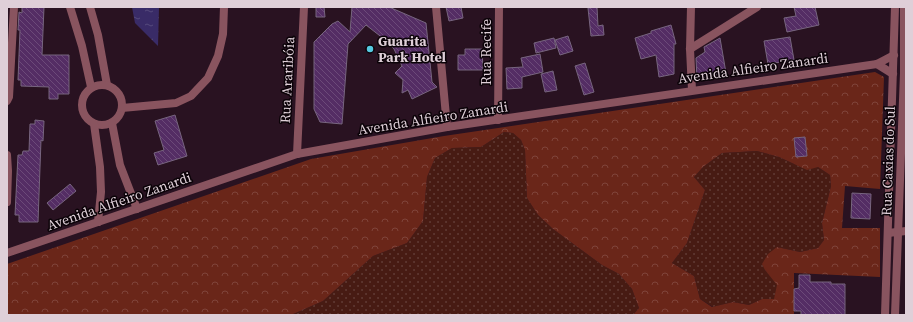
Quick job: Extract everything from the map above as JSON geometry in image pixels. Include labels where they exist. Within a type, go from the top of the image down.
[{"type":"street","points":[[7,101],[14,7]]},
{"type":"street","points":[[70,7],[82,46],[91,88]]},
{"type":"street","points":[[90,7],[98,35],[107,85]]},
{"type":"street","points":[[122,108],[176,103],[191,96],[208,78],[218,56],[223,34],[224,7]]},
{"type":"street","name":"Rua Araribóia","points":[[297,154],[304,7]]},
{"type":"street","points":[[436,7],[447,127]]},
{"type":"street","name":"Rua Recife","points":[[498,120],[499,7]]},
{"type":"street","points":[[692,7],[690,49],[692,90]]},
{"type":"street","points":[[690,49],[757,7]]},
{"type":"street","name":"Rua Caxias do Sul","points":[[885,315],[896,7]]},
{"type":"street","name":"Rua Caxias do Sul","points":[[895,315],[902,232],[905,72],[904,7]]},
{"type":"street","name":"Avenida Alfieiro Zanardi","points":[[7,253],[297,154],[447,127],[877,64],[894,55],[905,54]]},
{"type":"street","points":[[877,64],[893,74],[905,72]]},
{"type":"street","points":[[101,84],[107,85],[117,91],[122,102],[121,114],[112,123],[106,125],[94,124],[84,115],[82,110],[83,97],[91,88],[101,84]]},
{"type":"street","points":[[112,123],[120,165],[137,209]]},
{"type":"street","points":[[94,124],[100,167],[101,192],[98,222]]},
{"type":"street","points":[[7,155],[7,202]]},
{"type":"street","points":[[888,233],[902,232]]},
{"type":"shaded area","points":[[504,132],[513,133],[521,140],[525,150],[527,198],[538,215],[553,229],[602,265],[619,274],[632,289],[639,308],[633,315],[291,315],[323,301],[373,256],[407,243],[423,221],[427,177],[435,158],[452,148],[481,147]]},
{"type":"shaded area","points":[[757,151],[779,157],[794,164],[818,167],[830,175],[831,186],[822,223],[824,240],[818,248],[800,252],[777,247],[765,270],[778,285],[775,299],[762,299],[749,305],[733,302],[713,307],[700,299],[694,276],[672,263],[687,243],[705,190],[694,177],[703,167],[722,153]]},
{"type":"green space","points":[[875,72],[884,77],[880,189],[845,186],[842,228],[880,228],[880,277],[794,273],[794,315],[633,315],[639,308],[632,289],[619,274],[602,265],[553,229],[538,215],[527,198],[525,150],[521,140],[513,133],[504,132],[481,147],[452,148],[435,158],[427,177],[423,221],[407,243],[373,256],[323,301],[291,315],[7,315],[7,264],[311,159],[444,136]],"holes":[[[757,151],[779,157],[807,170],[818,167],[830,175],[831,186],[822,223],[824,240],[818,248],[800,252],[777,247],[768,254],[762,264],[777,285],[774,299],[762,299],[749,305],[733,302],[712,307],[700,299],[694,276],[672,263],[687,243],[705,190],[694,177],[703,167],[722,153]]]},
{"type":"water","points":[[132,7],[159,7],[158,46],[135,23]]},
{"type":"building","points":[[22,7],[44,7],[42,55],[69,55],[69,94],[58,94],[58,99],[49,99],[49,87],[21,86],[21,80],[18,80],[20,30],[18,30],[19,12],[22,13]]},
{"type":"building","points":[[316,7],[324,7],[325,17],[316,17]]},
{"type":"building","points":[[352,7],[389,7],[426,23],[432,82],[437,87],[412,99],[408,90],[402,93],[403,80],[395,73],[402,66],[394,49],[366,25],[348,44],[342,124],[320,122],[314,109],[314,42],[332,24],[338,21],[350,32]]},
{"type":"building","points":[[446,7],[461,7],[463,18],[449,21]]},
{"type":"building","points":[[597,7],[598,26],[603,25],[604,35],[591,36],[588,8]]},
{"type":"building","points":[[794,7],[815,7],[819,25],[787,32],[784,18],[796,16]]},
{"type":"building","points":[[671,25],[676,44],[674,44],[674,74],[659,77],[656,55],[641,59],[635,38]]},
{"type":"building","points":[[568,36],[573,51],[560,55],[555,40]]},
{"type":"building","points":[[790,37],[794,60],[768,64],[764,41]]},
{"type":"building","points":[[554,38],[556,48],[536,53],[534,43]]},
{"type":"building","points":[[720,38],[726,73],[697,79],[696,58],[705,52],[704,47]]},
{"type":"building","points":[[465,49],[482,49],[483,70],[458,70],[458,55],[465,55]]},
{"type":"building","points":[[540,54],[543,72],[522,77],[522,88],[507,89],[506,68],[523,67],[521,58]]},
{"type":"building","points":[[585,63],[594,92],[584,95],[575,66]]},
{"type":"building","points":[[553,71],[557,90],[545,92],[541,74]]},
{"type":"building","points":[[175,115],[187,156],[158,165],[154,153],[164,150],[155,121]]},
{"type":"building","points":[[35,120],[44,121],[43,141],[41,140],[38,222],[19,222],[19,215],[15,215],[18,155],[22,155],[23,151],[29,151],[30,124],[35,124]]},
{"type":"building","points":[[805,137],[807,156],[796,157],[794,138]]},
{"type":"building","points":[[70,184],[76,191],[53,210],[47,203]]},
{"type":"building","points":[[852,193],[871,194],[870,219],[851,218]]},
{"type":"building","points":[[799,275],[810,275],[810,282],[845,284],[845,315],[801,315],[801,311],[794,311],[794,289],[799,288]]},
{"type":"place","name":"Guarita Park Hotel","points":[[370,49]]}]
